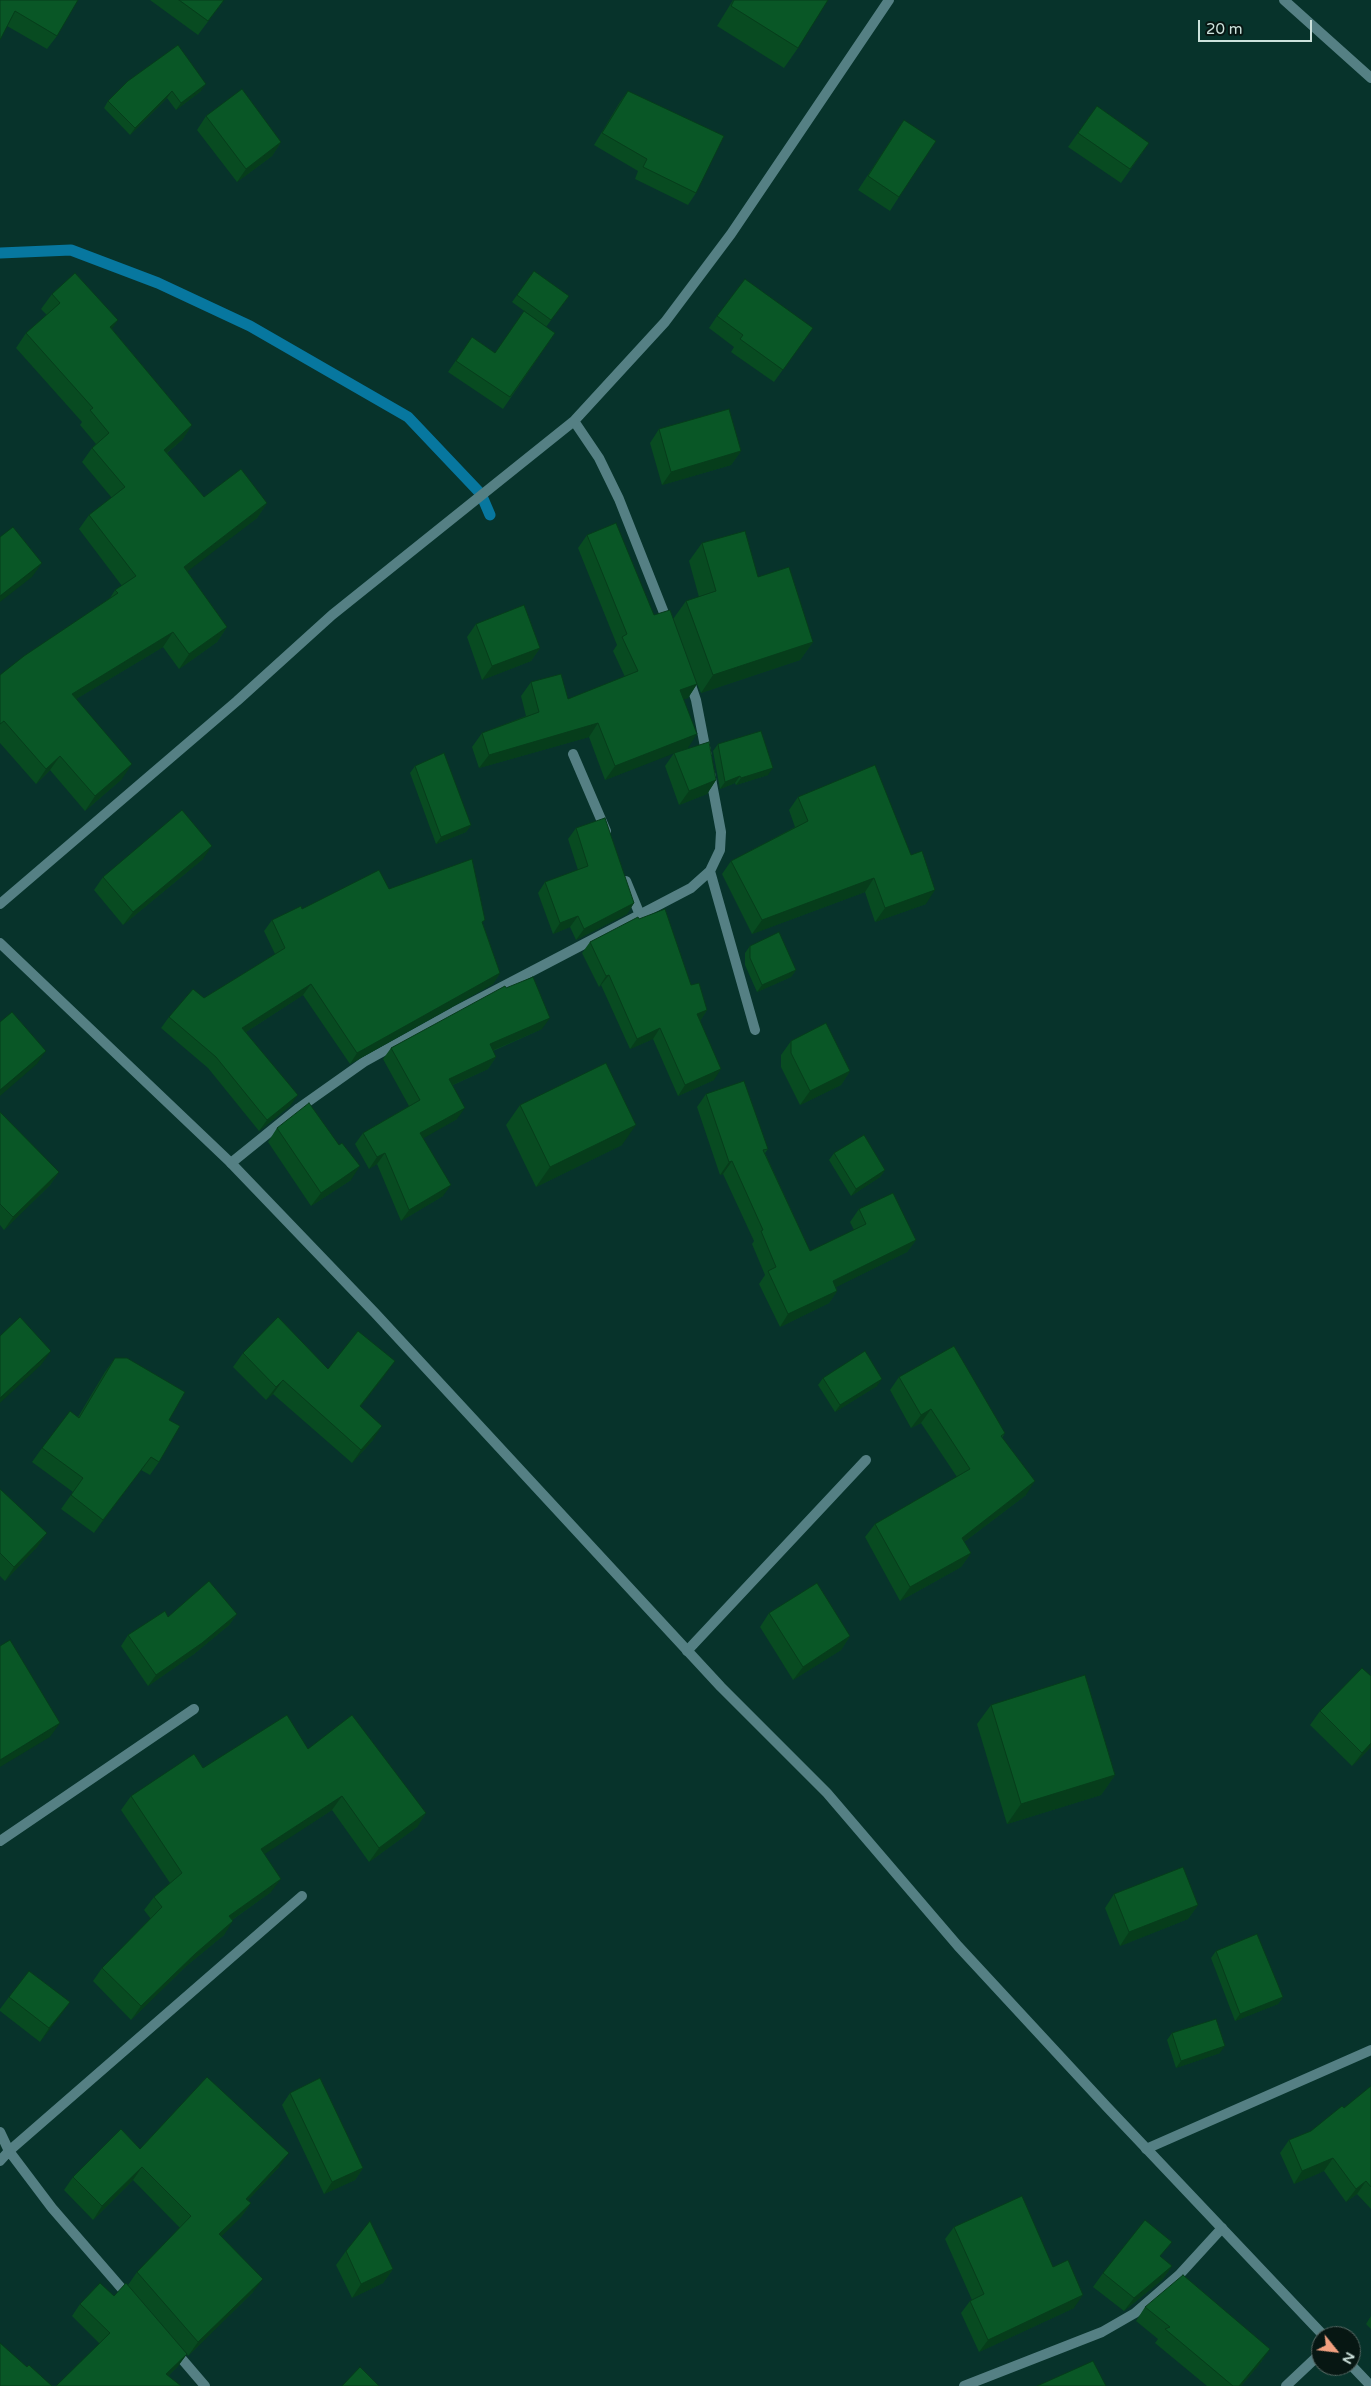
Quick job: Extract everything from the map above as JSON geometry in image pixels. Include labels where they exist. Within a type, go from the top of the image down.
[{"type":"street","points":[[0,904],[237,701],[332,615],[574,421],[665,322],[731,234],[888,0]]},
{"type":"street","points":[[1284,0],[1371,78]]},
{"type":"street","points":[[574,421],[599,458],[619,498],[673,636]]},
{"type":"street","points":[[231,1162],[299,1108],[364,1062],[454,1012],[691,888],[710,871],[720,850],[721,832],[696,700],[686,672]]},
{"type":"street","points":[[574,754],[610,840]]},
{"type":"street","points":[[710,871],[756,1030]]},
{"type":"street","points":[[623,874],[640,915]]},
{"type":"street","points":[[0,943],[231,1162],[376,1313],[687,1651],[827,1792],[958,1946],[1146,2149],[1315,2326]]},
{"type":"street","points":[[687,1651],[866,1460]]},
{"type":"street","points":[[0,1840],[194,1708]]},
{"type":"street","points":[[0,2161],[302,1896]]},
{"type":"street","points":[[1146,2149],[1371,2050]]},
{"type":"street","points":[[0,2132],[9,2152],[52,2208],[136,2305]]},
{"type":"street","points":[[964,2386],[1093,2336],[1135,2313],[1179,2275],[1222,2228]]},
{"type":"street","points":[[168,2342],[205,2386]]},
{"type":"street","points":[[1286,2386],[1311,2363]]},
{"type":"street","points":[[1361,2376],[1371,2386]]},
{"type":"building","points":[[0,0],[78,0],[57,36],[15,11],[0,40]]},
{"type":"building","points":[[179,0],[224,0],[208,21]]},
{"type":"building","points":[[734,0],[828,0],[798,48],[731,6]]},
{"type":"building","points":[[178,45],[206,84],[181,103],[172,91],[135,128],[108,101],[128,81]]},
{"type":"building","points":[[242,89],[281,142],[246,169],[206,116]]},
{"type":"building","points":[[628,91],[724,136],[696,193],[643,167],[647,159],[602,133]]},
{"type":"building","points":[[1097,106],[1149,143],[1130,169],[1078,133]]},
{"type":"building","points":[[904,120],[936,141],[899,197],[868,176]]},
{"type":"building","points":[[534,271],[569,296],[551,320],[517,295]]},
{"type":"building","points":[[75,273],[118,320],[110,327],[192,425],[164,450],[204,497],[241,469],[267,503],[184,567],[227,627],[189,654],[173,632],[72,694],[132,764],[95,796],[60,756],[46,769],[4,721],[0,724],[0,675],[24,656],[118,593],[115,590],[136,576],[89,515],[125,487],[92,448],[109,433],[90,410],[93,408],[26,333],[60,303],[52,294]]},
{"type":"building","points":[[745,279],[813,328],[783,370],[740,339],[743,335],[717,316]]},
{"type":"building","points":[[524,311],[555,333],[510,397],[456,361],[472,337],[495,353]]},
{"type":"building","points":[[729,409],[741,451],[671,472],[659,429]]},
{"type":"building","points":[[616,523],[654,615],[670,610],[697,684],[680,690],[697,734],[615,766],[598,723],[489,755],[482,733],[539,712],[531,682],[561,674],[568,699],[638,671],[622,637],[627,634],[587,535]]},
{"type":"building","points":[[13,527],[42,563],[0,596],[0,537]]},
{"type":"building","points":[[745,531],[758,577],[789,567],[813,642],[713,675],[686,601],[716,591],[702,543]]},
{"type":"building","points":[[524,605],[540,648],[492,666],[476,624]]},
{"type":"building","points":[[761,731],[773,768],[741,778],[740,776],[725,782],[718,744]]},
{"type":"building","points":[[709,742],[716,780],[689,791],[674,753]]},
{"type":"building","points":[[444,753],[471,825],[441,837],[415,766]]},
{"type":"building","points":[[875,765],[911,855],[922,851],[935,890],[885,908],[874,878],[762,920],[731,861],[808,821],[798,797]]},
{"type":"building","points":[[182,810],[212,846],[133,912],[103,877]]},
{"type":"building","points":[[605,818],[634,903],[584,929],[578,916],[560,923],[545,882],[588,866],[576,828]]},
{"type":"building","points":[[472,859],[485,920],[482,922],[500,973],[357,1053],[311,984],[242,1028],[298,1095],[267,1120],[216,1057],[169,1017],[193,989],[204,998],[285,948],[272,920],[301,906],[302,909],[379,870],[389,889]]},
{"type":"building","points":[[665,909],[691,985],[699,983],[707,1010],[697,1014],[721,1069],[685,1085],[660,1028],[637,1039],[609,975],[606,976],[590,942],[638,917],[639,919]]},
{"type":"building","points":[[779,932],[796,970],[762,985],[750,958],[750,946]]},
{"type":"building","points":[[533,977],[550,1018],[490,1044],[496,1057],[449,1079],[465,1108],[420,1133],[451,1185],[409,1210],[385,1153],[377,1157],[363,1133],[420,1100],[391,1048],[505,986],[506,988]]},
{"type":"building","points":[[12,1012],[46,1051],[0,1090],[0,1022]]},
{"type":"building","points":[[826,1023],[850,1071],[810,1091],[791,1053],[791,1041]]},
{"type":"building","points":[[606,1063],[636,1125],[550,1167],[520,1105]]},
{"type":"building","points":[[744,1081],[768,1149],[763,1150],[810,1251],[866,1224],[859,1209],[893,1193],[916,1240],[833,1281],[837,1291],[788,1314],[768,1271],[776,1267],[761,1231],[763,1230],[732,1161],[729,1162],[706,1094]]},
{"type":"building","points":[[309,1103],[339,1145],[342,1143],[360,1166],[321,1193],[277,1128]]},
{"type":"building","points":[[0,1112],[59,1172],[13,1217],[0,1204]]},
{"type":"building","points":[[864,1135],[885,1170],[856,1189],[834,1153]]},
{"type":"building","points":[[20,1317],[51,1351],[0,1398],[0,1336]]},
{"type":"building","points":[[278,1317],[328,1369],[358,1331],[395,1361],[360,1406],[382,1426],[361,1450],[283,1380],[276,1387],[243,1353]]},
{"type":"building","points":[[954,1346],[1005,1433],[1001,1436],[1035,1481],[962,1538],[971,1553],[910,1587],[875,1524],[970,1469],[931,1409],[921,1415],[899,1377]]},
{"type":"building","points":[[865,1351],[882,1379],[840,1405],[823,1378]]},
{"type":"building","points":[[115,1358],[127,1358],[185,1392],[169,1420],[180,1426],[159,1462],[151,1457],[103,1520],[71,1495],[83,1478],[42,1448],[70,1411],[79,1418]]},
{"type":"building","points":[[0,1489],[47,1533],[14,1567],[0,1553]]},
{"type":"building","points":[[209,1581],[237,1614],[202,1643],[156,1675],[128,1635],[165,1611],[168,1617]]},
{"type":"building","points":[[817,1583],[850,1636],[803,1667],[769,1613]]},
{"type":"building","points":[[10,1640],[60,1723],[0,1760],[0,1646]]},
{"type":"building","points":[[1362,1668],[1371,1676],[1371,1743],[1362,1753],[1320,1711]]},
{"type":"building","points":[[1085,1675],[1115,1775],[1021,1804],[991,1705]]},
{"type":"building","points":[[287,1715],[308,1749],[352,1715],[426,1813],[379,1848],[342,1796],[261,1849],[281,1879],[229,1916],[233,1921],[195,1954],[141,2006],[102,1968],[162,1907],[154,1897],[182,1873],[131,1796],[194,1754],[203,1768]]},
{"type":"building","points":[[1183,1867],[1198,1905],[1129,1932],[1114,1894]]},
{"type":"building","points":[[1257,1934],[1283,1997],[1240,2014],[1216,1951]]},
{"type":"building","points":[[29,1971],[70,2002],[49,2028],[9,1997]]},
{"type":"building","points":[[1216,2019],[1225,2046],[1181,2061],[1172,2033]]},
{"type":"building","points":[[207,2077],[289,2153],[246,2199],[251,2203],[219,2234],[263,2279],[198,2342],[137,2272],[191,2216],[142,2167],[102,2206],[73,2177],[121,2129],[140,2149]]},
{"type":"building","points":[[320,2078],[363,2168],[332,2182],[290,2093]]},
{"type":"building","points":[[1371,2086],[1371,2187],[1366,2181],[1356,2189],[1333,2158],[1302,2171],[1289,2140],[1311,2131]]},
{"type":"building","points":[[1022,2196],[1053,2267],[1068,2260],[1083,2295],[988,2340],[970,2301],[984,2294],[954,2227]]},
{"type":"building","points":[[1145,2220],[1172,2242],[1160,2256],[1172,2266],[1134,2298],[1103,2273]]},
{"type":"building","points":[[370,2221],[393,2269],[361,2284],[346,2251]]},
{"type":"building","points":[[1183,2275],[1270,2349],[1239,2386],[1233,2386],[1165,2329],[1170,2327],[1145,2307]]},
{"type":"building","points":[[100,2283],[114,2296],[126,2283],[187,2354],[166,2374],[181,2386],[56,2386],[110,2333],[80,2304]]},
{"type":"building","points":[[0,2343],[27,2367],[29,2365],[52,2386],[0,2386]]},
{"type":"building","points":[[1093,2361],[1106,2386],[1037,2386]]},
{"type":"building","points":[[360,2367],[379,2386],[342,2386]]},
{"type":"waterway","points":[[0,253],[71,250],[158,283],[250,326],[408,417],[481,494],[490,515]]}]
